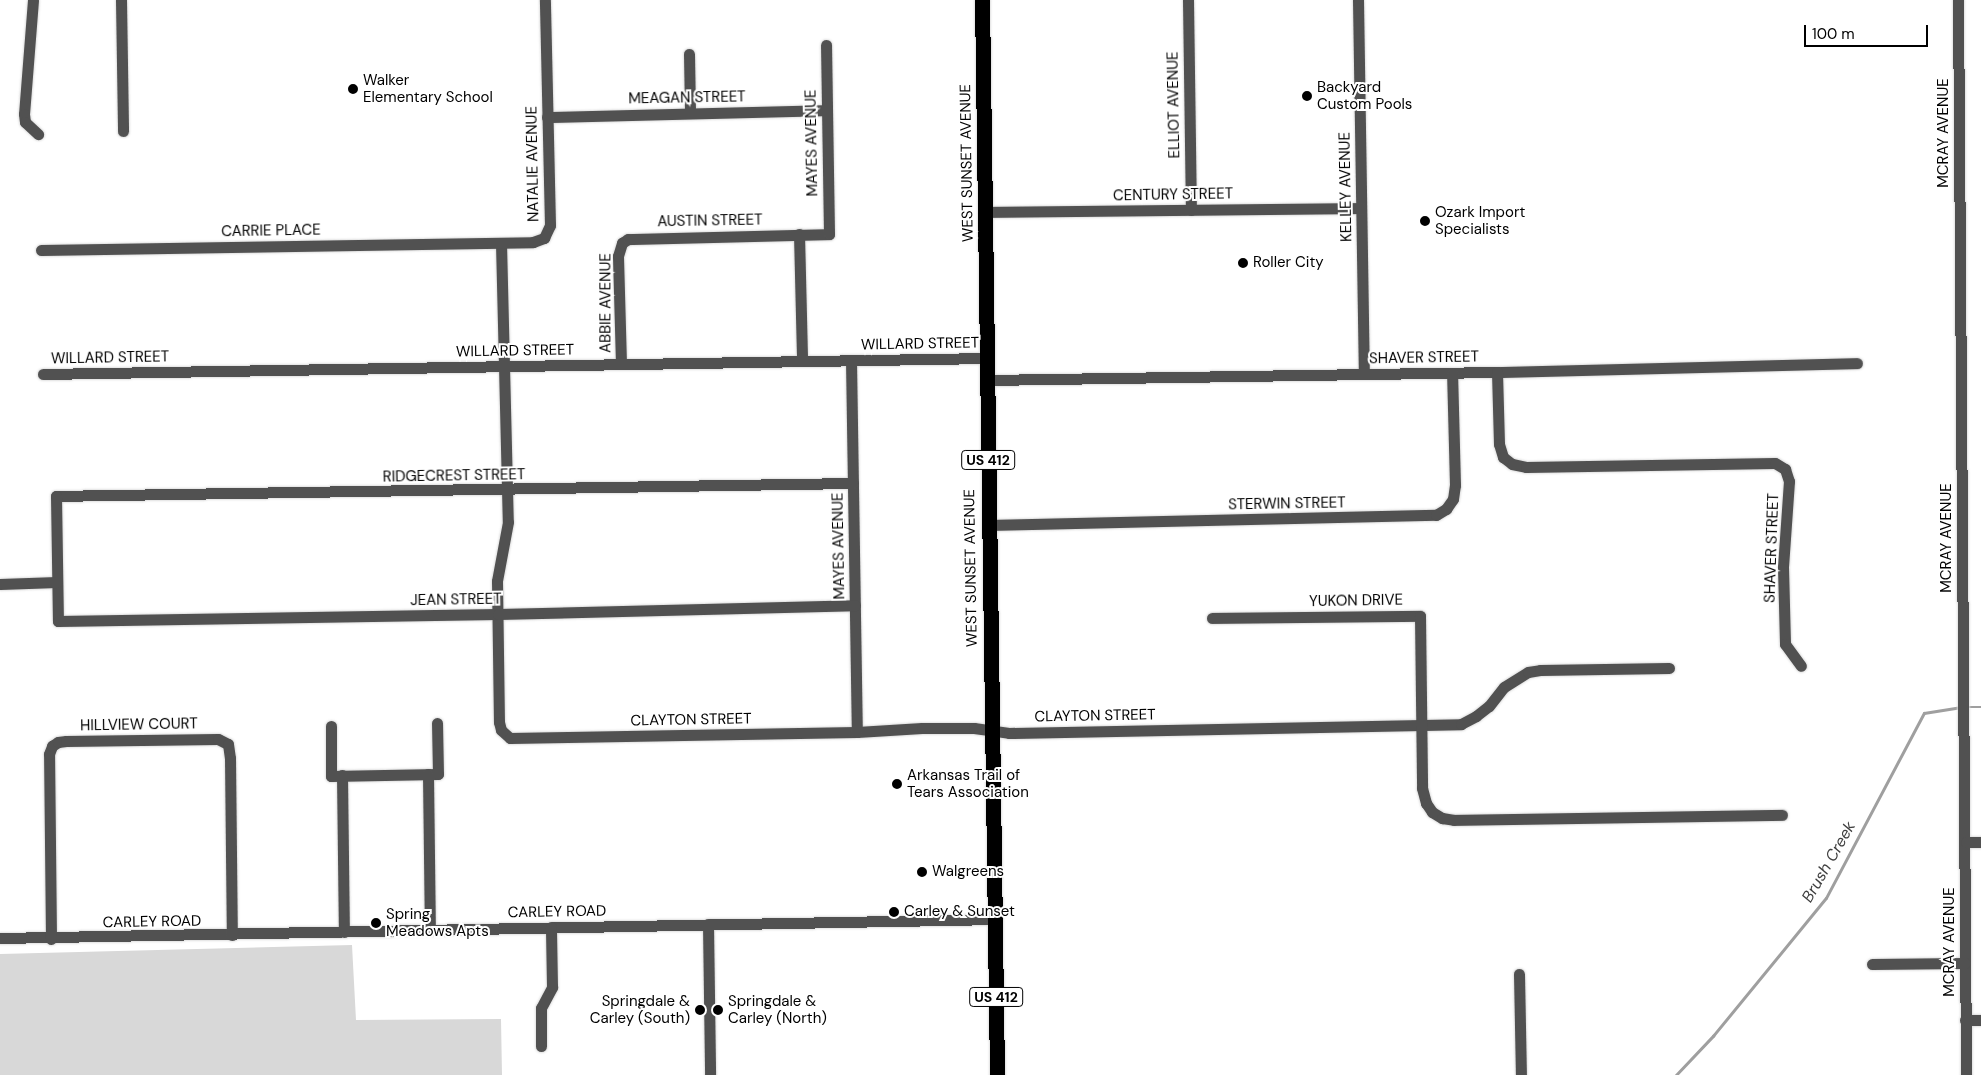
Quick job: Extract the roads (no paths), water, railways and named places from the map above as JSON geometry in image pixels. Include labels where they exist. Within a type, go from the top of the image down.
[{"type":"highway","name":"WEST SUNSET AVENUE","points":[[982,0],[997,1075]]},
{"type":"street","points":[[33,0],[24,114],[25,122],[38,134]]},
{"type":"street","points":[[121,0],[123,131]]},
{"type":"street","name":"NATALIE AVENUE","points":[[501,243],[533,242],[544,238],[550,225],[545,0]]},
{"type":"street","name":"ELLIOT AVENUE","points":[[1188,0],[1191,210]]},
{"type":"street","name":"KELLEY AVENUE","points":[[1358,0],[1364,374]]},
{"type":"street","name":"MCRAY AVENUE","points":[[1958,0],[1966,842],[1966,1075]]},
{"type":"street","name":"MAYES AVENUE","points":[[800,234],[829,234],[826,45]]},
{"type":"street","points":[[689,54],[690,112]]},
{"type":"street","name":"MEAGAN STREET","points":[[547,117],[827,110]]},
{"type":"street","name":"CENTURY STREET","points":[[985,212],[1361,208]]},
{"type":"street","points":[[800,234],[802,360]]},
{"type":"street","name":"AUSTIN STREET","points":[[622,243],[634,237],[800,234]]},
{"type":"street","points":[[498,614],[499,566],[508,522],[501,243]]},
{"type":"street","name":"CARRIE PLACE","points":[[41,250],[501,243]]},
{"type":"street","name":"ABBIE AVENUE","points":[[621,364],[618,256],[622,243]]},
{"type":"street","name":"WILLARD STREET","points":[[43,374],[987,358]]},
{"type":"street","name":"MAYES AVENUE","points":[[851,360],[857,732]]},
{"type":"street","points":[[1498,372],[1857,362]]},
{"type":"street","name":"STERWIN STREET","points":[[988,524],[1436,515],[1446,509],[1453,499],[1455,485],[1452,372]]},
{"type":"street","name":"SHAVER STREET","points":[[988,380],[1498,372],[1499,444],[1503,457],[1512,464],[1526,467],[1775,463],[1785,469],[1789,481],[1783,567],[1785,644],[1801,666]]},
{"type":"street","name":"RIDGECREST STREET","points":[[57,582],[56,496],[853,483]]},
{"type":"street","points":[[0,584],[57,582]]},
{"type":"street","name":"JEAN STREET","points":[[57,582],[58,621],[498,614],[855,605]]},
{"type":"street","name":"CLAYTON STREET","points":[[498,614],[499,722],[504,735],[516,738],[857,732],[922,728],[974,728],[1009,733],[1461,724],[1489,706],[1504,687],[1528,672],[1540,670],[1669,668]]},
{"type":"street","name":"YUKON DRIVE","points":[[1212,618],[1420,616],[1422,725]]},
{"type":"street","points":[[331,726],[331,776],[438,774],[437,723]]},
{"type":"street","points":[[1422,725],[1422,788],[1426,803],[1432,812],[1442,818],[1454,820],[1782,815]]},
{"type":"street","name":"HILLVIEW COURT","points":[[51,939],[49,754],[52,746],[58,742],[66,741],[218,739],[228,744],[230,758],[232,935]]},
{"type":"street","points":[[428,774],[430,930]]},
{"type":"street","points":[[342,776],[344,932]]},
{"type":"street","points":[[1966,842],[1981,842]]},
{"type":"street","name":"CARLEY ROAD","points":[[0,938],[51,939],[995,919]]},
{"type":"street","points":[[708,924],[710,1075]]},
{"type":"street","points":[[541,1046],[541,1008],[552,987],[551,927]]},
{"type":"street","points":[[1872,964],[1965,963]]},
{"type":"street","points":[[1520,974],[1521,1075]]},
{"type":"street","points":[[1965,1020],[1981,1020]]},
{"type":"waterway","name":"Brush Creek","points":[[1676,1075],[1713,1036],[1826,898],[1924,713],[1960,707]]},
{"type":"waterway","name":"Brush Creek","points":[[1966,707],[1981,707]]},
{"type":"place","name":"Walker Elementary School","points":[[353,89]]},
{"type":"place","name":"Backyard Custom Pools","points":[[1307,96]]},
{"type":"place","name":"Ozark Import Specialists","points":[[1425,221]]},
{"type":"place","name":"Roller City","points":[[1243,263]]},
{"type":"place","name":"Arkansas Trail of Tears Association","points":[[897,784]]},
{"type":"place","name":"Walgreens","points":[[922,872]]},
{"type":"place","name":"Carley & Sunset","points":[[894,912]]},
{"type":"place","name":"Spring Meadows Apts","points":[[376,923]]},
{"type":"place","name":"Springdale & Carley (South)","points":[[700,1010]]},
{"type":"place","name":"Springdale & Carley (North)","points":[[718,1010]]}]
